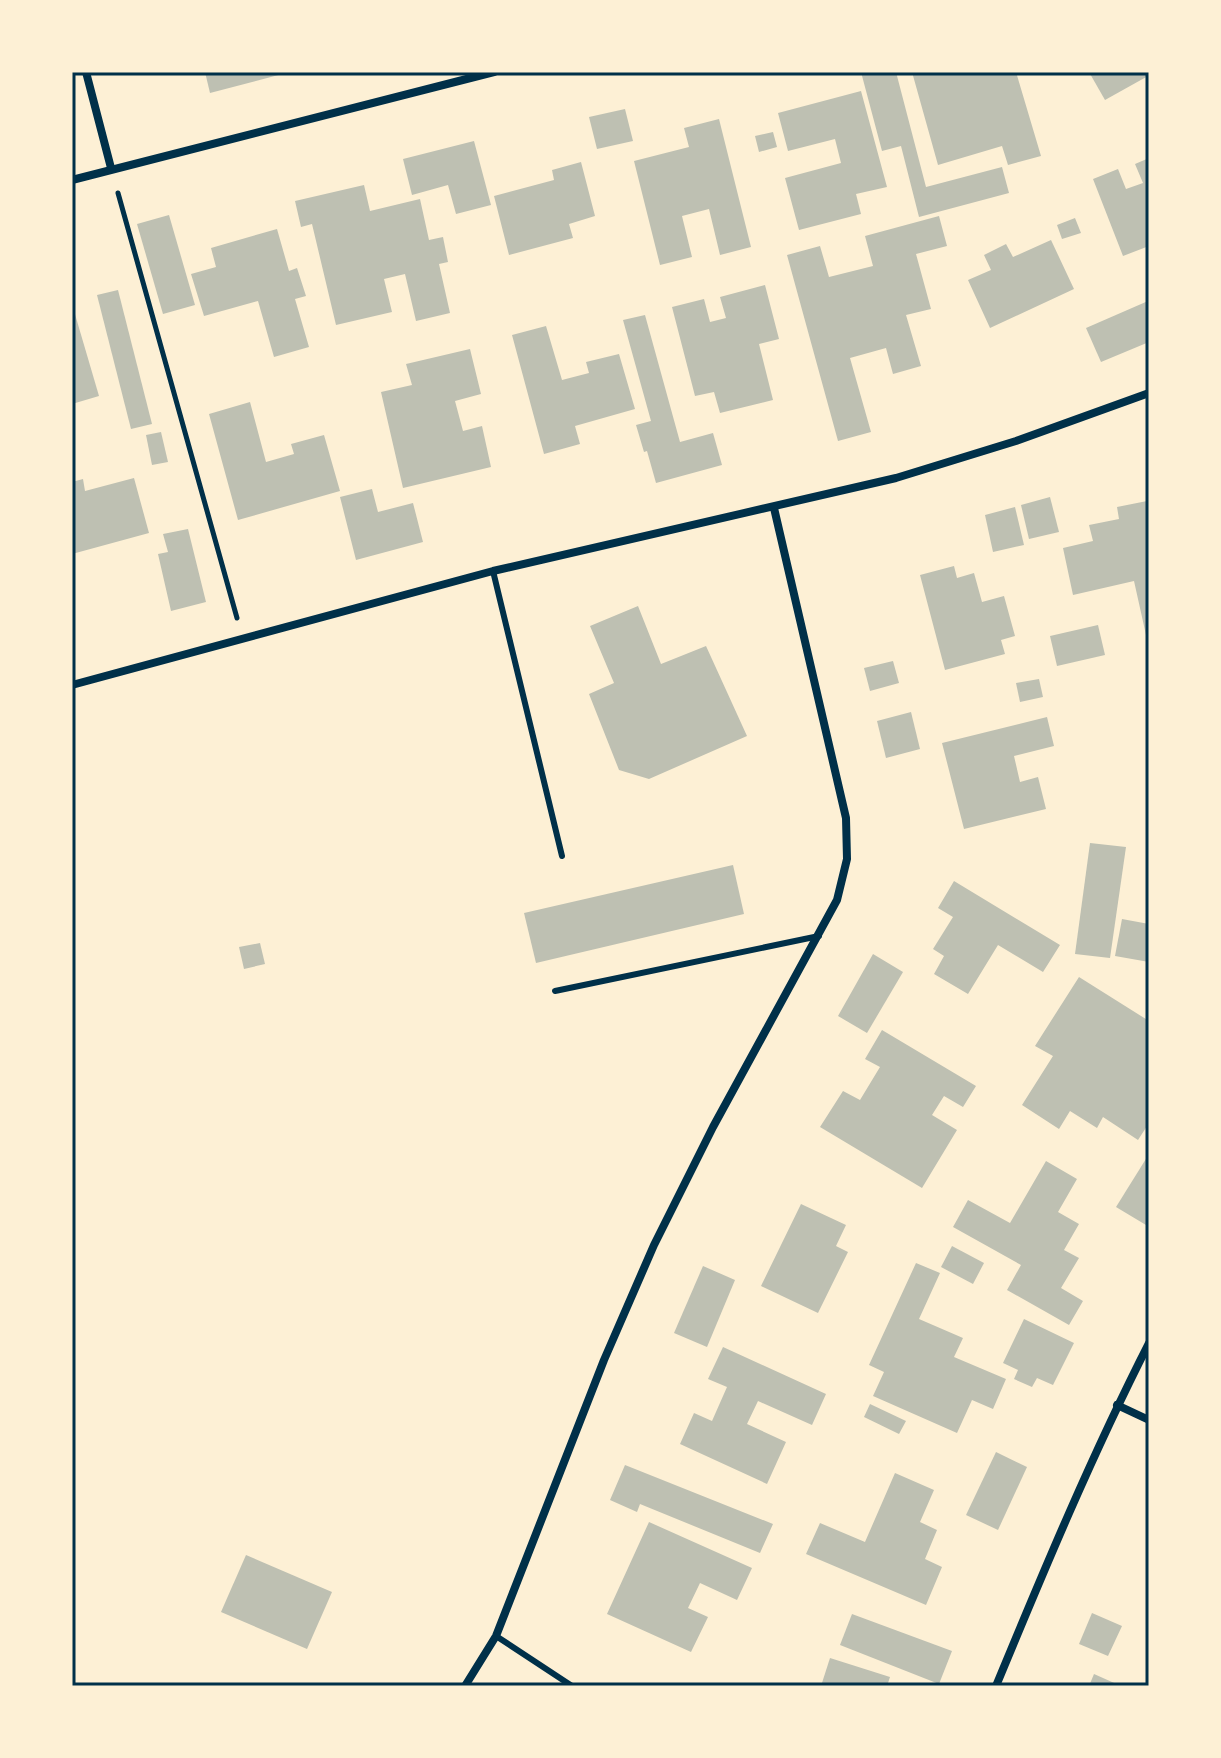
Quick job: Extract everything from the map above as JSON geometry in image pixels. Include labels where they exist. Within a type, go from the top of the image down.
[{"type":"street","points":[[86,72],[111,168]]},
{"type":"street","points":[[72,180],[494,72]]},
{"type":"street","points":[[72,685],[493,571],[896,478],[1016,441],[1149,393]]},
{"type":"street","points":[[465,1686],[496,1636],[604,1360],[654,1245],[713,1127],[837,900],[847,859],[846,818],[774,508]]},
{"type":"street","points":[[996,1686],[1060,1532],[1117,1405],[1149,1343]]},
{"type":"street","points":[[1117,1405],[1149,1420]]},
{"type":"lane","points":[[493,571],[562,856]]},
{"type":"lane","points":[[555,991],[819,936]]},
{"type":"lane","points":[[496,1636],[572,1686]]},
{"type":"path","points":[[111,168],[242,639]]},
{"type":"building","points":[[205,72],[286,72],[286,73],[210,93]]},
{"type":"building","points":[[861,72],[896,72],[926,187],[1002,167],[1009,193],[919,217],[901,146],[882,151]]},
{"type":"building","points":[[912,72],[1016,72],[1041,156],[1008,165],[1002,146],[938,165]]},
{"type":"building","points":[[1089,72],[1146,72],[1148,76],[1105,100]]},
{"type":"building","points":[[861,91],[887,187],[856,194],[861,214],[799,230],[785,178],[841,163],[835,139],[788,151],[778,113]]},
{"type":"building","points":[[625,109],[633,141],[597,149],[589,117]]},
{"type":"building","points":[[719,119],[751,247],[720,255],[709,209],[682,216],[692,257],[660,265],[634,161],[689,147],[684,128]]},
{"type":"building","points":[[773,132],[777,147],[759,152],[755,136]]},
{"type":"building","points":[[474,141],[491,205],[456,214],[448,185],[412,195],[403,159]]},
{"type":"building","points":[[1149,158],[1149,246],[1123,256],[1093,179],[1118,169],[1126,189],[1143,183],[1135,164]]},
{"type":"building","points":[[581,162],[595,216],[569,224],[573,238],[509,255],[494,196],[554,180],[552,170]]},
{"type":"building","points":[[364,185],[370,211],[420,199],[429,240],[443,237],[448,262],[439,264],[450,313],[416,321],[405,274],[384,279],[392,312],[336,325],[312,224],[301,227],[295,201]]},
{"type":"building","points":[[169,215],[195,305],[163,314],[137,224]]},
{"type":"building","points":[[939,216],[947,246],[916,254],[931,309],[906,315],[921,366],[893,374],[886,348],[850,358],[871,432],[838,441],[787,255],[820,246],[829,277],[873,266],[865,236]]},
{"type":"building","points":[[1075,218],[1081,233],[1062,239],[1057,225]]},
{"type":"building","points":[[277,229],[289,271],[297,268],[306,296],[295,299],[309,347],[274,357],[258,301],[204,316],[191,274],[216,267],[211,248]]},
{"type":"building","points":[[1051,240],[1074,289],[990,328],[968,280],[991,270],[984,255],[1006,244],[1013,257]]},
{"type":"building","points":[[765,285],[779,339],[759,344],[773,400],[720,413],[714,392],[695,396],[672,307],[704,299],[710,322],[726,318],[720,297]]},
{"type":"building","points":[[118,290],[152,424],[131,429],[97,295]]},
{"type":"building","points":[[1148,301],[1149,342],[1101,362],[1086,328]]},
{"type":"building","points":[[72,304],[99,396],[72,404]]},
{"type":"building","points":[[645,315],[680,442],[713,433],[722,465],[656,483],[636,425],[651,421],[623,320]]},
{"type":"building","points":[[546,326],[562,380],[589,373],[586,362],[619,354],[635,409],[575,426],[580,444],[544,454],[512,335]]},
{"type":"building","points":[[470,349],[481,394],[455,401],[463,431],[482,426],[491,467],[403,488],[381,392],[412,385],[406,364]]},
{"type":"building","points":[[250,402],[266,462],[294,454],[291,444],[324,435],[340,491],[238,520],[209,414]]},
{"type":"building","points":[[161,432],[168,462],[152,465],[146,435]]},
{"type":"building","points":[[134,478],[149,533],[72,554],[72,482],[83,479],[85,491]]},
{"type":"building","points":[[372,489],[378,512],[413,503],[423,542],[356,560],[340,497]]},
{"type":"building","points":[[1050,497],[1059,532],[1029,539],[1021,505]]},
{"type":"building","points":[[1147,501],[1149,634],[1146,635],[1134,581],[1073,595],[1063,548],[1093,541],[1089,525],[1119,519],[1117,507]]},
{"type":"building","points":[[1015,507],[1024,545],[993,552],[985,515]]},
{"type":"building","points":[[188,529],[206,602],[171,611],[158,554],[168,552],[163,534]]},
{"type":"building","points":[[954,566],[957,578],[974,573],[982,602],[1004,596],[1015,636],[1001,640],[1005,654],[945,670],[920,575]]},
{"type":"building","points":[[638,606],[661,664],[706,646],[747,736],[649,779],[619,770],[589,694],[614,683],[590,626]]},
{"type":"building","points":[[1098,625],[1105,655],[1057,666],[1050,636]]},
{"type":"building","points":[[893,661],[899,683],[870,691],[864,668]]},
{"type":"building","points":[[1039,679],[1043,697],[1020,702],[1016,683]]},
{"type":"building","points":[[911,712],[920,749],[886,758],[877,721]]},
{"type":"building","points":[[1047,717],[1054,746],[1014,756],[1020,782],[1038,777],[1046,809],[964,829],[942,743]]},
{"type":"building","points":[[1090,843],[1126,847],[1110,958],[1075,954]]},
{"type":"building","points":[[733,865],[744,914],[536,963],[524,913]]},
{"type":"building","points":[[954,881],[1060,945],[1043,972],[998,945],[968,994],[934,974],[944,956],[933,949],[953,917],[938,908]]},
{"type":"building","points":[[1122,919],[1149,924],[1149,962],[1115,956]]},
{"type":"building","points":[[260,943],[265,964],[244,969],[239,947]]},
{"type":"building","points":[[873,954],[903,972],[867,1033],[838,1016]]},
{"type":"building","points":[[1079,977],[1149,1021],[1149,1123],[1138,1140],[1103,1117],[1097,1128],[1070,1111],[1059,1129],[1022,1105],[1053,1056],[1035,1046]]},
{"type":"building","points":[[882,1030],[976,1086],[963,1107],[944,1096],[932,1115],[957,1130],[922,1188],[820,1127],[843,1091],[860,1100],[880,1067],[865,1059]]},
{"type":"building","points":[[1149,1154],[1149,1220],[1146,1225],[1116,1207]]},
{"type":"building","points":[[1046,1161],[1077,1179],[1058,1212],[1079,1224],[1064,1250],[1079,1258],[1061,1288],[1083,1301],[1069,1325],[1007,1290],[1021,1265],[953,1227],[968,1200],[1010,1223]]},
{"type":"building","points":[[801,1204],[846,1225],[836,1246],[848,1252],[818,1313],[761,1286]]},
{"type":"building","points":[[952,1246],[984,1263],[973,1284],[941,1267]]},
{"type":"building","points":[[916,1263],[940,1273],[919,1319],[963,1338],[954,1357],[1006,1379],[993,1409],[972,1400],[957,1433],[873,1396],[884,1372],[869,1365]]},
{"type":"building","points":[[703,1266],[735,1280],[707,1347],[674,1333]]},
{"type":"building","points":[[1024,1319],[1074,1343],[1053,1385],[1037,1378],[1032,1387],[1014,1379],[1018,1370],[1003,1363]]},
{"type":"building","points":[[723,1347],[826,1394],[812,1425],[758,1401],[747,1424],[786,1442],[767,1484],[680,1444],[694,1413],[712,1421],[727,1387],[708,1379]]},
{"type":"building","points":[[870,1404],[906,1421],[899,1434],[864,1417]]},
{"type":"building","points":[[996,1452],[1027,1467],[998,1530],[966,1515]]},
{"type":"building","points":[[625,1465],[773,1524],[760,1553],[640,1504],[637,1512],[610,1500]]},
{"type":"building","points":[[895,1473],[934,1490],[920,1522],[937,1530],[925,1559],[942,1567],[926,1605],[806,1554],[820,1523],[865,1542]]},
{"type":"building","points":[[649,1522],[752,1568],[737,1600],[700,1583],[688,1608],[708,1617],[691,1652],[607,1614]]},
{"type":"building","points":[[246,1555],[332,1592],[307,1649],[221,1612]]},
{"type":"building","points":[[1092,1613],[1122,1626],[1108,1656],[1079,1644]]},
{"type":"building","points":[[852,1614],[952,1651],[939,1684],[840,1645]]},
{"type":"building","points":[[830,1658],[890,1677],[887,1686],[821,1686]]},
{"type":"building","points":[[1094,1674],[1121,1686],[1089,1686]]}]
